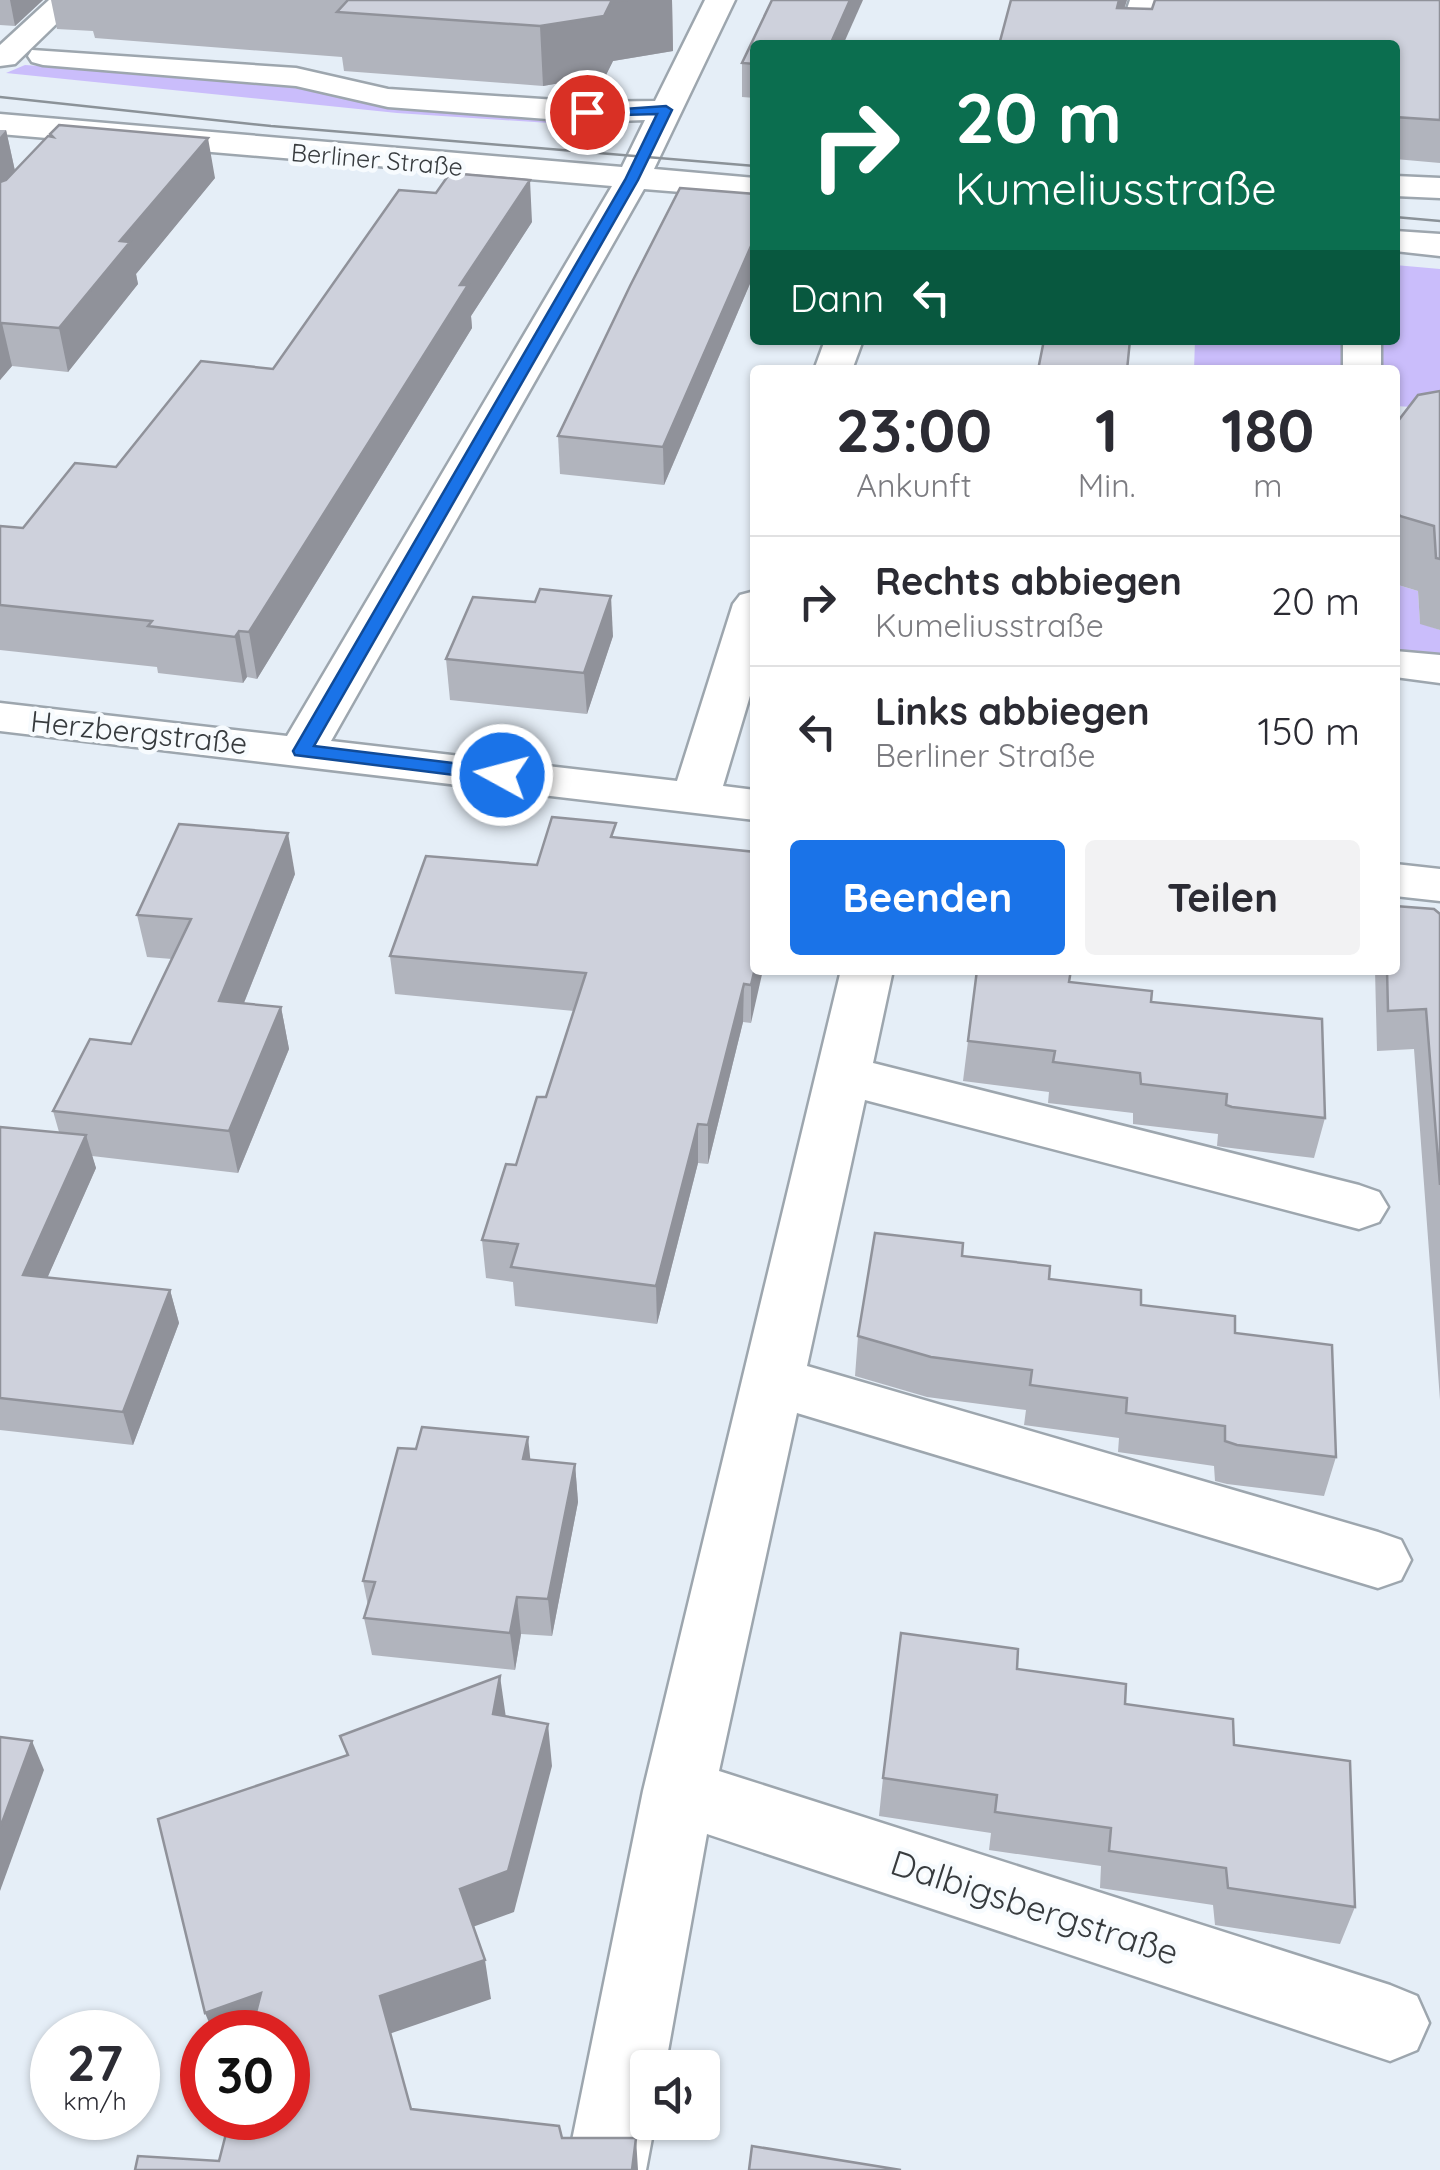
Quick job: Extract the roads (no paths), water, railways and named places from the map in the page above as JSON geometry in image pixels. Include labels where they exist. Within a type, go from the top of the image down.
[{"type":"street","points":[[16,52],[66,0]]},
{"type":"street","points":[[302,751],[632,180],[720,0]]},
{"type":"street","points":[[1132,40],[1145,0]]},
{"type":"street","points":[[16,52],[296,77],[388,98],[587,112],[666,110]]},
{"type":"street","name":"Berliner Straße","points":[[0,124],[750,188]]},
{"type":"street","points":[[46,164],[75,132]]},
{"type":"street","points":[[1400,186],[1440,188]]},
{"type":"street","points":[[1400,241],[1440,244]]},
{"type":"street","points":[[696,798],[750,620]]},
{"type":"street","points":[[1400,665],[1440,669]]},
{"type":"street","name":"Herzbergstraße","points":[[0,716],[750,804]]},
{"type":"street","points":[[1400,881],[1440,885]]},
{"type":"street","points":[[606,2170],[679,1791],[866,975]]},
{"type":"street","points":[[841,1074],[1360,1208]]},
{"type":"street","points":[[774,1381],[1378,1560]]},
{"type":"street","name":"Dalbigsbergstraße","points":[[679,1791],[1390,2023]]},
{"type":"tram line","points":[[0,97],[271,126],[750,166]]},
{"type":"tram line","points":[[1400,217],[1440,221]]}]
